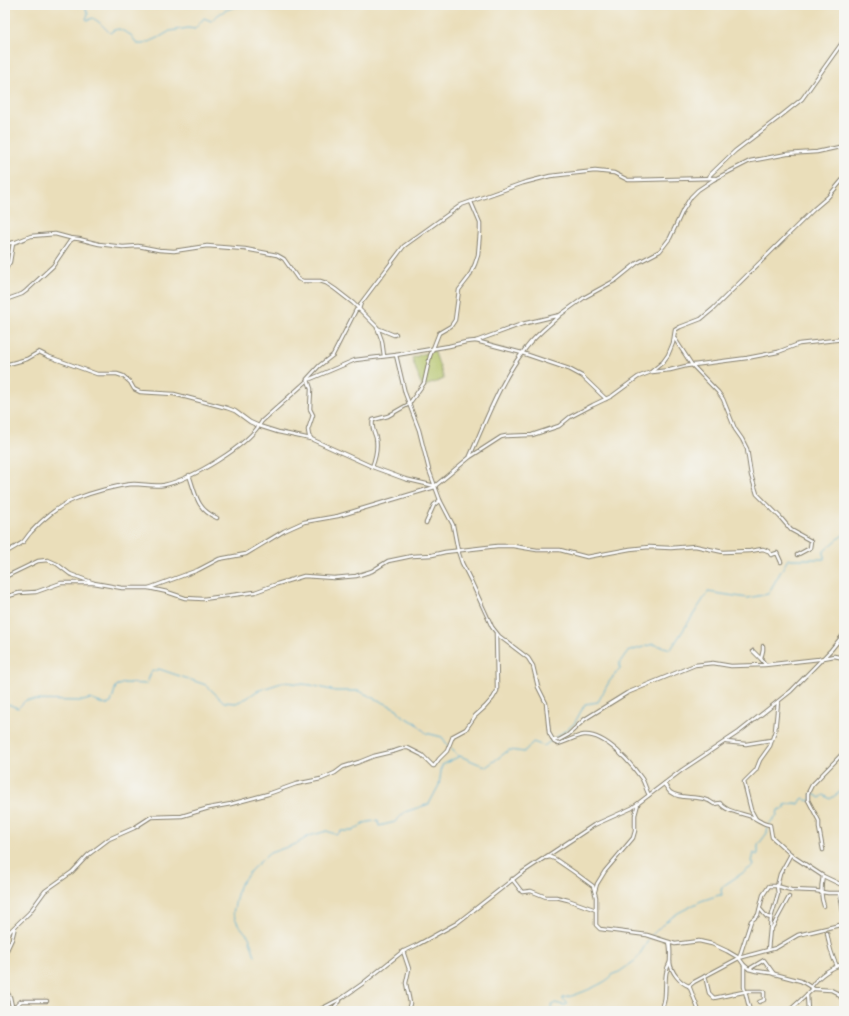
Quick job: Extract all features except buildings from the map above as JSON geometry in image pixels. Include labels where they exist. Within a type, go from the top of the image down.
[{"type":"street","points":[[709,178],[710,175],[735,151],[777,120],[802,99],[844,40]]},
{"type":"street","points":[[470,457],[498,394],[522,353],[532,341],[560,315],[585,297],[616,280],[637,263],[660,251],[670,238],[691,196],[702,186],[750,161],[792,153],[817,152],[844,146]]},
{"type":"street","points":[[303,384],[333,355],[356,310],[359,309],[361,303],[404,246],[458,207],[523,183],[546,177],[593,172],[614,173],[632,180],[718,177]]},
{"type":"street","points":[[651,372],[666,358],[674,338],[675,331],[678,328],[701,319],[713,309],[828,197],[844,178]]},
{"type":"street","points":[[372,467],[377,450],[376,439],[372,427],[374,420],[388,416],[409,404],[424,383],[430,356],[440,332],[451,326],[455,320],[459,290],[469,277],[477,260],[480,223],[472,202]]},
{"type":"street","points":[[5,244],[14,243],[30,236],[55,234],[74,239],[123,247],[138,246],[167,251],[177,251],[207,246],[245,249],[277,255],[287,263],[298,279],[303,281],[320,281],[326,283],[346,297],[377,327],[394,335],[396,334]]},
{"type":"street","points":[[5,300],[26,291],[53,266],[70,241],[74,239]]},
{"type":"street","points":[[5,270],[10,262],[14,243]]},
{"type":"street","points":[[5,553],[22,542],[48,516],[64,504],[75,499],[125,485],[141,484],[155,486],[167,484],[217,462],[259,426],[262,420],[308,380],[355,360],[396,355],[476,341],[522,324],[560,315]]},
{"type":"street","points":[[377,327],[382,341],[384,356]]},
{"type":"street","points":[[674,338],[692,365],[723,399],[746,449],[751,475],[757,494],[791,530],[812,541],[810,548],[797,555]]},
{"type":"street","points":[[149,588],[198,570],[219,559],[246,554],[284,531],[304,522],[338,516],[435,486],[470,457],[504,436],[532,435],[559,426],[570,417],[606,399],[638,377],[651,372],[668,371],[692,365],[747,358],[778,352],[802,343],[844,339]]},
{"type":"street","points":[[476,341],[554,362],[577,372],[606,399]]},
{"type":"street","points":[[5,366],[27,359],[40,352],[47,356],[97,374],[117,374],[123,376],[128,380],[134,389],[140,392],[174,394],[227,408],[235,411],[250,422],[259,426],[278,432],[311,438],[372,467],[405,479],[435,486]]},
{"type":"street","points":[[396,355],[402,383],[419,430],[428,466],[440,500],[453,525],[458,552],[462,563],[489,622],[496,633],[528,658],[533,666],[538,687],[546,703],[549,733],[554,742],[558,744],[580,736],[588,735],[609,743],[622,754],[641,777],[649,795]]},
{"type":"street","points":[[308,380],[311,389],[310,410],[312,415],[308,430],[311,438]]},
{"type":"street","points":[[189,475],[202,508],[217,518]]},
{"type":"street","points":[[426,523],[436,503],[440,500]]},
{"type":"street","points":[[5,597],[19,593],[34,593],[61,583],[94,583],[122,588],[149,588],[185,598],[203,600],[255,592],[304,576],[334,578],[356,576],[398,558],[416,555],[432,555],[445,552],[458,552],[497,546],[510,546],[537,550],[560,550],[587,557],[630,548],[649,547],[670,548],[697,546],[720,552],[765,549],[771,555],[777,554],[781,562]]},
{"type":"street","points":[[5,577],[38,561],[48,560],[57,564],[70,574],[94,583]]},
{"type":"street","points":[[5,936],[29,913],[46,891],[72,872],[88,855],[109,839],[134,828],[151,817],[182,816],[268,794],[296,784],[313,782],[336,773],[343,767],[356,764],[374,756],[404,748],[408,748],[422,755],[434,766],[446,751],[453,736],[466,729],[475,716],[485,707],[496,693],[496,633]]},
{"type":"street","points":[[317,1011],[342,998],[377,973],[403,951],[422,943],[458,923],[512,879],[594,825],[638,804],[682,770],[725,742],[778,702],[796,686],[823,659],[844,634]]},
{"type":"street","points":[[761,659],[763,646]]},
{"type":"street","points":[[753,650],[765,665]]},
{"type":"street","points":[[554,740],[559,740],[568,735],[585,720],[627,693],[689,668],[708,663],[731,666],[765,665],[823,659],[834,656],[844,658]]},
{"type":"street","points":[[756,819],[751,810],[744,782],[756,770],[760,760],[770,746],[775,731],[778,702]]},
{"type":"street","points":[[725,742],[746,744],[772,740]]},
{"type":"street","points":[[823,850],[819,821],[808,800],[808,793],[812,785],[844,752]]},
{"type":"street","points":[[664,784],[671,792],[686,797],[704,798],[714,804],[720,803],[724,808],[771,826],[772,837],[791,854],[823,876],[844,886]]},
{"type":"street","points":[[638,804],[635,815],[636,831],[633,838],[605,871],[597,884],[596,926],[600,929],[647,934],[679,944],[692,941],[707,942],[739,958],[749,969],[801,981],[812,988],[832,990],[844,1001]]},
{"type":"street","points":[[768,950],[771,918],[778,894],[777,886],[780,874],[791,854]]},
{"type":"street","points":[[544,859],[553,858],[593,886],[596,893]]},
{"type":"street","points":[[823,876],[821,892],[824,906]]},
{"type":"street","points":[[512,879],[522,892],[532,891],[542,896],[568,900],[596,910]]},
{"type":"street","points":[[739,958],[751,921],[758,915],[763,895],[767,887],[777,886],[792,890],[844,893]]},
{"type":"street","points":[[840,893],[844,916]]},
{"type":"street","points":[[770,932],[789,897]]},
{"type":"street","points":[[760,908],[767,917],[771,918]]},
{"type":"street","points":[[690,986],[705,976],[739,958],[768,950],[798,935],[844,924]]},
{"type":"street","points":[[5,954],[12,939],[15,927]]},
{"type":"street","points":[[827,933],[828,942],[837,966]]},
{"type":"street","points":[[660,1011],[665,996],[666,977],[670,961],[671,952],[669,942]]},
{"type":"street","points":[[403,951],[409,970],[406,983],[410,1003],[408,1011]]},
{"type":"street","points":[[749,969],[764,960],[774,974]]},
{"type":"street","points":[[670,961],[678,978],[683,983],[690,986],[699,1011]]},
{"type":"street","points":[[789,1011],[807,994],[821,975],[844,963]]},
{"type":"street","points":[[744,965],[745,992],[750,1011]]},
{"type":"street","points":[[705,976],[709,993],[714,998],[745,992],[762,991],[764,992],[764,1000],[758,1002]]},
{"type":"street","points":[[5,988],[10,997],[13,1010]]},
{"type":"street","points":[[807,994],[808,1011]]},
{"type":"street","points":[[331,1011],[342,998]]},
{"type":"street","points":[[13,1010],[21,1001],[48,1001]]},
{"type":"green space","points":[[434,350],[444,379],[422,387],[412,358]]},
{"type":"waterway","points":[[80,5],[85,7],[88,14],[86,19],[88,20],[93,18],[110,33],[119,29],[131,35],[137,44],[144,44],[170,31],[188,28],[195,29],[204,18],[211,21],[228,9],[249,5]]},
{"type":"waterway","points":[[251,5],[261,9],[270,10],[288,5]]},
{"type":"waterway","points":[[555,738],[574,724],[585,704],[598,702],[609,682],[620,668],[620,662],[627,652],[653,644],[671,649],[708,592],[748,598],[768,594],[788,559],[824,559],[824,551],[844,534]]},
{"type":"waterway","points":[[5,703],[18,708],[26,700],[83,701],[90,699],[106,705],[111,703],[116,686],[124,683],[147,684],[151,672],[159,669],[206,685],[224,702],[236,703],[257,691],[284,682],[311,685],[335,691],[359,691],[397,709],[402,716],[416,723],[426,733],[442,737],[449,747],[459,756]]},
{"type":"waterway","points":[[255,956],[249,937],[238,924],[233,913],[239,886],[252,869],[270,853],[296,844],[309,836],[327,831],[337,835],[341,831],[353,831],[364,823],[378,820],[379,826],[395,822],[405,812],[429,804],[439,785],[442,765],[460,756],[486,767],[509,750],[524,752],[533,742],[544,746],[552,740]]},
{"type":"waterway","points":[[552,1011],[551,1006],[555,1003],[566,1005],[563,998],[598,985],[636,960],[651,936],[664,923],[678,913],[701,901],[722,895],[721,890],[723,886],[753,866],[754,863],[752,862],[754,853],[757,855],[758,845],[767,833],[768,825],[777,815],[778,810],[785,808],[785,805],[795,803],[799,804],[804,798],[812,801],[811,794],[814,794],[820,798],[824,795],[830,799],[840,792],[844,794]]}]
